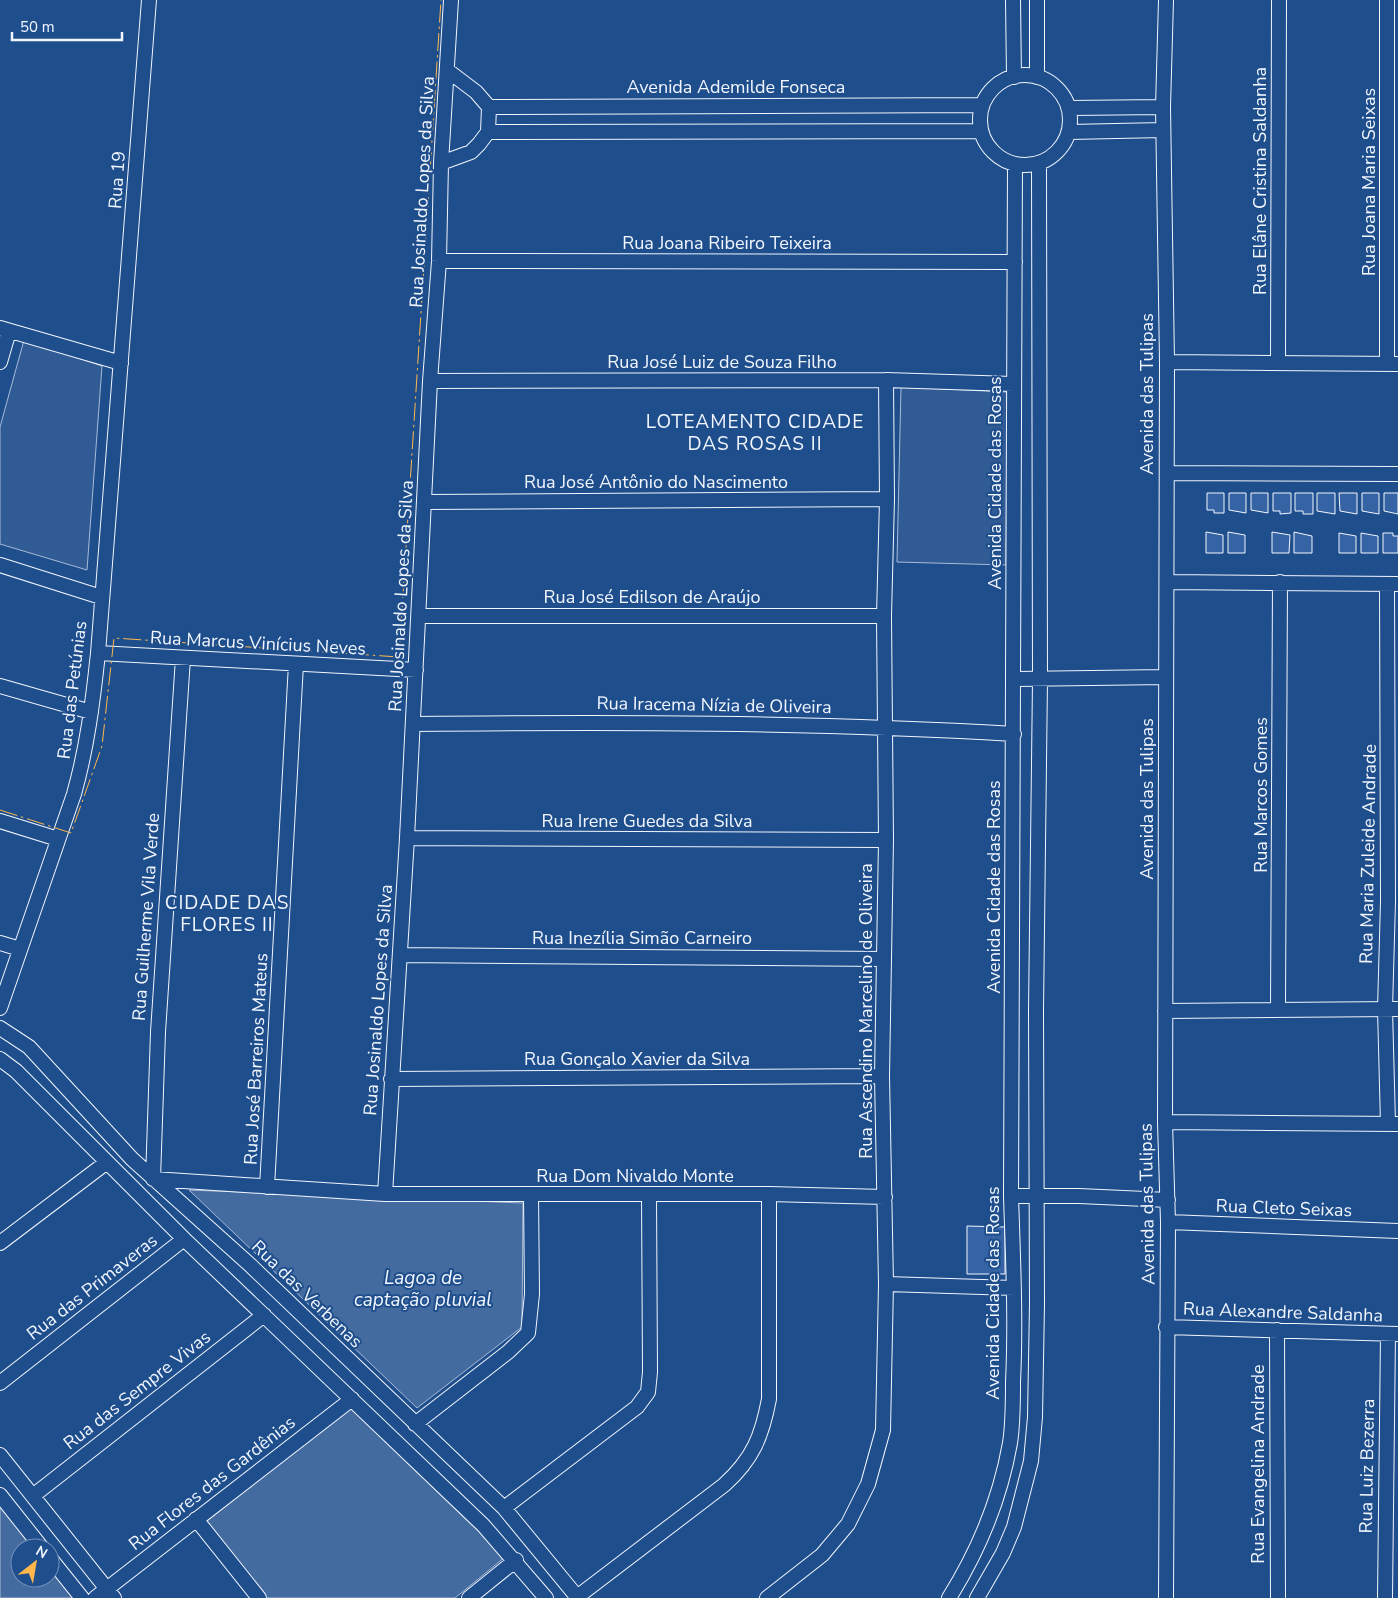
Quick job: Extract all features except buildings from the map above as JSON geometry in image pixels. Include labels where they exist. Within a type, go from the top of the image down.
[{"type":"street","name":"Rua 19","points":[[121,363],[149,0]]},
{"type":"street","name":"Rua Josinaldo Lopes da Silva","points":[[385,1194],[407,838],[430,382],[439,261],[441,163],[451,0]]},
{"type":"street","points":[[1013,0],[1014,76]]},
{"type":"street","points":[[1037,0],[1037,77]]},
{"type":"street","name":"Avenida das Tulipas","points":[[1166,0],[1163,107],[1167,362],[1165,1122],[1168,1222],[1166,1598]]},
{"type":"street","name":"Rua Elâne Cristina Saldanha","points":[[1278,362],[1280,0]]},
{"type":"street","name":"Rua Joana Maria Seixas","points":[[1387,0],[1393,143],[1392,364]]},
{"type":"street","points":[[441,163],[471,152],[488,132],[489,107],[476,92],[447,70]]},
{"type":"street","points":[[1014,76],[1037,77],[1057,88],[1069,108],[1069,132],[1058,152],[1039,163],[1015,164],[1000,158],[988,146],[981,131],[982,105],[994,87],[1014,76]]},
{"type":"street","name":"Avenida Ademilde Fonseca","points":[[489,107],[982,105]]},
{"type":"street","points":[[1069,108],[1163,107]]},
{"type":"street","points":[[1069,132],[1163,130]]},
{"type":"street","points":[[488,132],[981,131]]},
{"type":"street","points":[[977,1598],[1003,1553],[1014,1527],[1031,1461],[1036,1364],[1036,1029],[1040,680],[1039,163]]},
{"type":"street","name":"Avenida Cidade das Rosas","points":[[949,1598],[974,1556],[986,1529],[1005,1469],[1010,1441],[1013,1396],[1014,1288],[1011,1196],[1015,164]]},
{"type":"street","name":"Rua Joana Ribeiro Teixeira","points":[[439,261],[1015,262]]},
{"type":"street","points":[[0,362],[5,329],[121,363]]},
{"type":"street","points":[[1167,362],[1392,364]]},
{"type":"street","name":"Rua das Petúnias","points":[[0,1008],[81,768],[91,712],[98,653],[121,363]]},
{"type":"street","name":"Rua José Luiz de Souza Filho","points":[[430,382],[886,380],[1013,384]]},
{"type":"street","name":"Rua Ascendino Marcelino de Oliveira","points":[[767,1598],[822,1555],[835,1541],[860,1505],[883,1430],[886,1284],[882,1076],[886,840],[884,616],[887,499],[886,380]]},
{"type":"street","points":[[1167,474],[1398,474]]},
{"type":"street","name":"Rua José Antônio do Nascimento","points":[[425,502],[887,499]]},
{"type":"street","points":[[0,565],[101,597]]},
{"type":"street","points":[[1167,582],[1393,584]]},
{"type":"street","name":"Rua Marcos Gomes","points":[[1278,1009],[1280,582]]},
{"type":"street","name":"Rua Maria Zuleide Andrade","points":[[1393,584],[1391,1009],[1393,1124]]},
{"type":"street","name":"Rua José Edilson de Araújo","points":[[419,616],[884,616]]},
{"type":"street","name":"Rua Marcus Vinícius Neves","points":[[98,653],[416,670]]},
{"type":"street","name":"Rua Guilherme Vila Verde","points":[[153,1178],[158,1032],[182,658]]},
{"type":"street","name":"Rua José Barreiros Mateus","points":[[267,1187],[296,664]]},
{"type":"street","points":[[1013,679],[1040,680],[1166,676]]},
{"type":"street","points":[[0,686],[91,712]]},
{"type":"street","name":"Rua Iracema Nízia de Oliveira","points":[[413,724],[580,722],[886,726],[1014,734]]},
{"type":"street","points":[[0,821],[58,839]]},
{"type":"street","name":"Rua Irene Guedes da Silva","points":[[407,838],[886,840]]},
{"type":"street","points":[[0,943],[20,949]]},
{"type":"street","name":"Rua Inezília Simão Carneiro","points":[[400,955],[884,959]]},
{"type":"street","points":[[1165,1011],[1391,1009]]},
{"type":"street","name":"Rua das Verbenas","points":[[0,1028],[28,1047],[153,1178],[249,1264],[504,1508],[578,1597]]},
{"type":"street","points":[[0,1059],[16,1071],[184,1239],[483,1524],[516,1560],[546,1598]]},
{"type":"street","name":"Rua Gonçalo Xavier da Silva","points":[[391,1079],[882,1076]]},
{"type":"street","points":[[1165,1122],[1393,1124]]},
{"type":"street","points":[[0,1243],[107,1162]]},
{"type":"street","points":[[138,1193],[153,1178]]},
{"type":"street","name":"Rua Dom Nivaldo Monte","points":[[153,1178],[385,1194],[769,1194],[885,1197]]},
{"type":"street","points":[[578,1597],[729,1480],[747,1460],[757,1443],[765,1422],[769,1399],[769,1194]]},
{"type":"street","points":[[415,1424],[508,1352],[528,1333],[532,1294],[531,1195]]},
{"type":"street","points":[[504,1508],[637,1407],[646,1396],[650,1372],[649,1195]]},
{"type":"street","points":[[1011,1196],[1168,1200]]},
{"type":"street","name":"Rua Cleto Seixas","points":[[1168,1222],[1398,1231]]},
{"type":"street","name":"Rua das Primaveras","points":[[0,1383],[184,1239]]},
{"type":"street","points":[[886,1284],[1014,1288]]},
{"type":"street","name":"Rua das Sempre Vivas","points":[[34,1495],[264,1315]]},
{"type":"street","name":"Rua Alexandre Saldanha","points":[[1166,1326],[1393,1334]]},
{"type":"street","name":"Rua Evangelina Andrade","points":[[1277,1330],[1278,1598]]},
{"type":"street","name":"Rua Luiz Bezerra","points":[[1385,1598],[1391,1528],[1393,1334]]},
{"type":"street","name":"Rua Flores das Gardênias","points":[[95,1598],[110,1593],[196,1519],[352,1399]]},
{"type":"street","points":[[0,1455],[34,1495],[110,1593]]},
{"type":"street","points":[[0,1495],[34,1538]]},
{"type":"street","points":[[196,1519],[260,1598]]},
{"type":"street","points":[[469,1598],[516,1560]]},
{"type":"street","points":[[60,1570],[82,1598]]},
{"type":"shaded area","points":[[24,340],[102,366],[87,570],[0,544],[0,427]]},
{"type":"shaded area","points":[[901,387],[1007,392],[1006,565],[897,562]]},
{"type":"water","name":"Lagoa de captação pluvial","points":[[189,1190],[523,1203],[522,1327],[417,1408]]},
{"type":"water","points":[[350,1408],[505,1557],[455,1598],[267,1598],[207,1521]]},
{"type":"water","points":[[0,1499],[31,1538],[10,1538],[10,1588],[60,1588],[60,1577],[75,1598],[0,1598]]},
{"type":"power","points":[[0,810],[71,833],[102,746],[114,638],[399,657],[441,0]]},
{"type":"district","name":"LOTEAMENTO CIDADE DAS ROSAS II","points":[[755,433]]},
{"type":"district","name":"CIDADE DAS FLORES II","points":[[227,914]]}]
